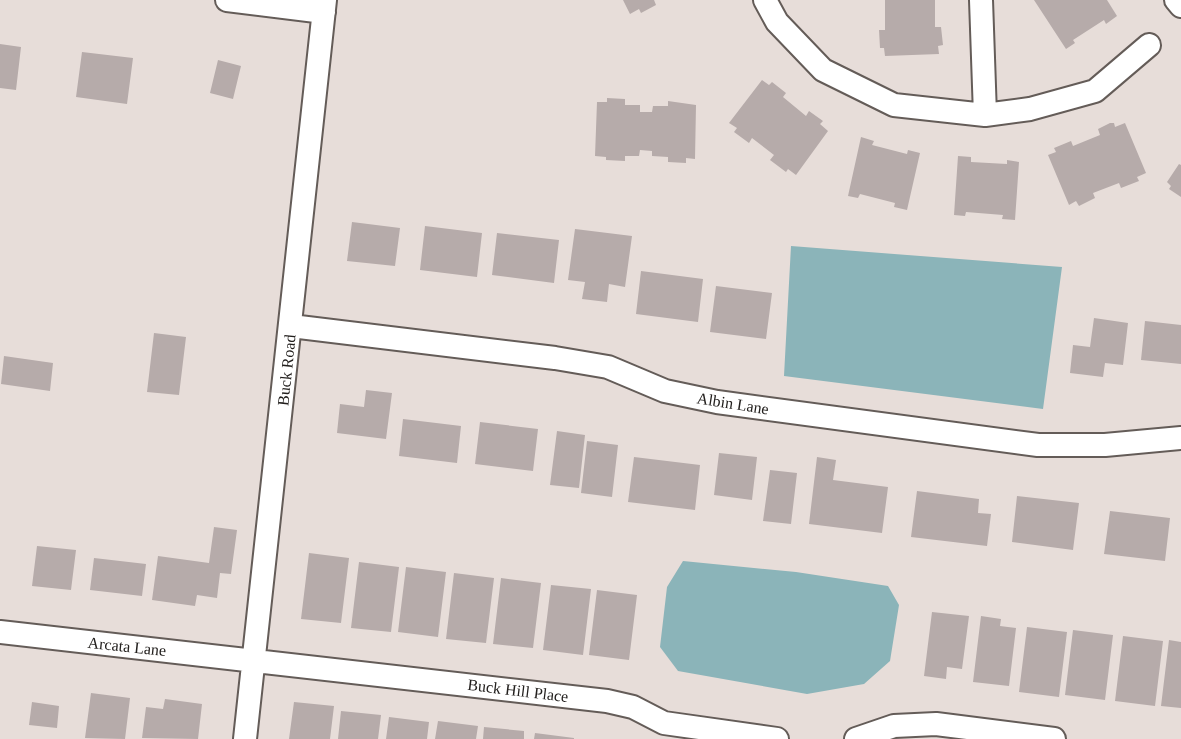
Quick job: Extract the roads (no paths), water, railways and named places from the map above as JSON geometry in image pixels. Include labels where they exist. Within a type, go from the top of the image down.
[{"type":"street","points":[[227,0],[324,6]]},
{"type":"street","points":[[765,0],[777,22],[823,70],[894,105],[985,115],[1030,109],[1095,91],[1149,45]]},
{"type":"street","points":[[981,0],[985,115]]},
{"type":"street","points":[[1176,0],[1181,6]]},
{"type":"street","name":"Buck Road","points":[[245,739],[324,6]]},
{"type":"street","name":"Albin Lane","points":[[291,326],[555,358],[608,368],[665,391],[717,402],[1038,445],[1105,445],[1181,438]]},
{"type":"street","name":"Arcata Lane","points":[[0,632],[254,660]]},
{"type":"street","name":"Buck Hill Place","points":[[254,660],[607,701],[633,707],[664,723],[777,739]]},
{"type":"street","points":[[856,739],[894,726],[936,724],[1054,739]]},
{"type":"water","points":[[791,246],[1062,267],[1043,409],[784,376]]},
{"type":"water","points":[[683,561],[796,572],[888,586],[899,605],[890,661],[864,684],[807,694],[678,671],[660,647],[667,587]]}]
